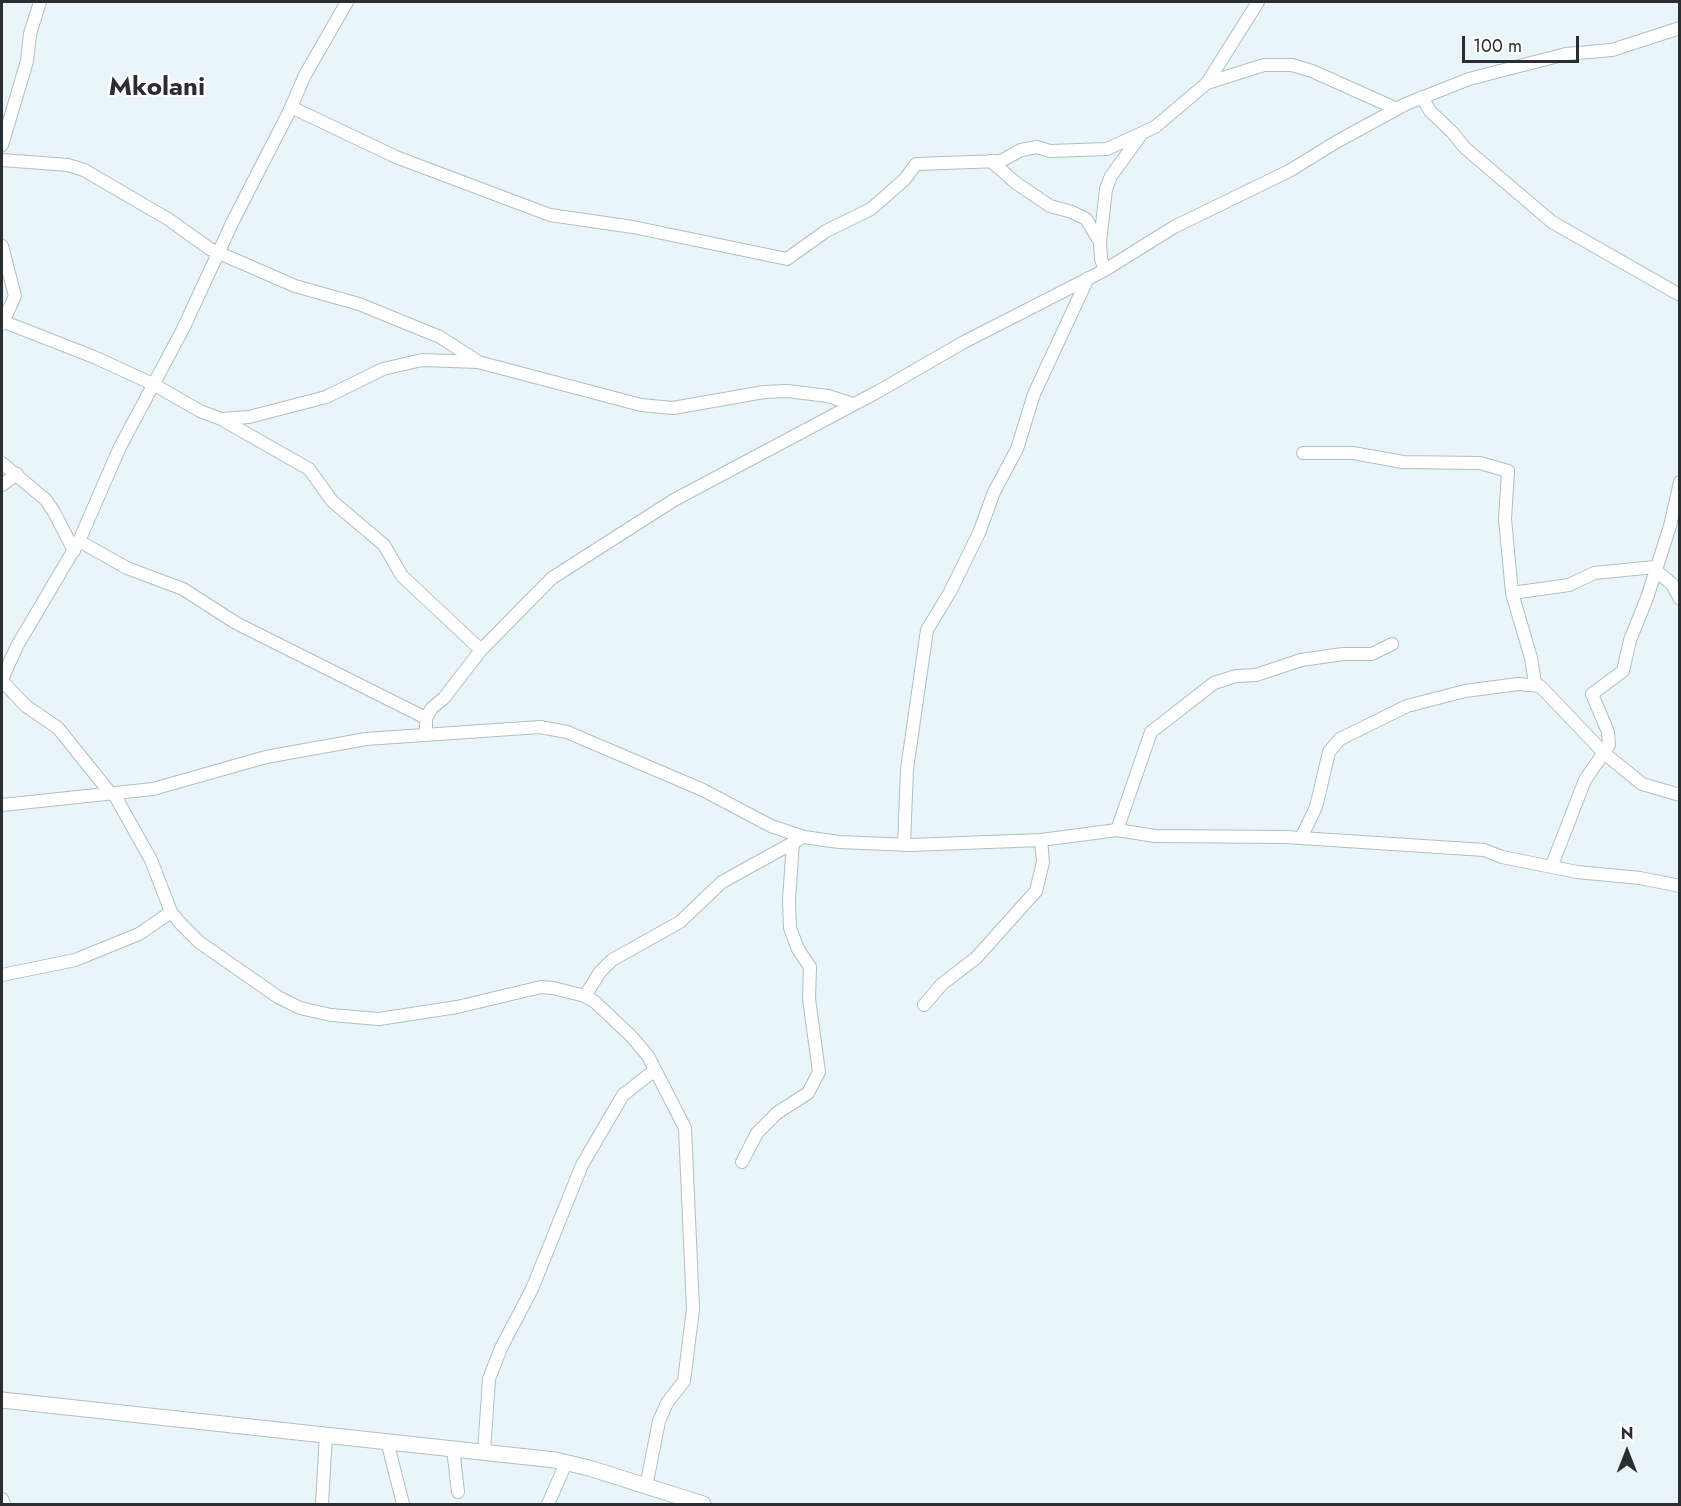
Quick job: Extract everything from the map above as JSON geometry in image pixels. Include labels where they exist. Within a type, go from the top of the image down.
[{"type":"main road","points":[[2,1400],[453,1448],[566,1463],[703,1504]]},
{"type":"street","points":[[2,146],[27,61],[30,34],[40,2]]},
{"type":"street","points":[[347,2],[305,75],[183,329],[120,447],[76,546],[17,646],[2,680],[26,706],[58,728],[112,794],[151,860],[171,912],[199,942],[271,992],[300,1008],[331,1015],[379,1019],[457,1006],[541,987],[585,996],[632,1036],[655,1070],[685,1128],[693,1308],[688,1367],[684,1381],[667,1403],[659,1421],[646,1487]]},
{"type":"street","points":[[291,107],[396,157],[550,215],[633,227],[784,259],[791,258],[826,231],[875,206],[905,179],[916,164],[924,162],[942,165],[976,160],[1004,160],[1021,150],[1037,147],[1050,151],[1107,148],[1143,133],[1163,121],[1207,83],[1258,2]]},
{"type":"street","points":[[426,733],[426,718],[481,650],[552,578],[674,500],[964,342],[1106,270],[1155,237],[1289,171],[1396,109],[1469,79],[1566,54],[1612,50],[1680,28]]},
{"type":"street","points":[[1207,83],[1264,65],[1292,65],[1312,71],[1396,109]]},
{"type":"street","points":[[1422,97],[1431,111],[1465,148],[1552,222],[1680,295]]},
{"type":"street","points":[[1106,270],[1101,259],[1102,205],[1111,176],[1143,133]]},
{"type":"street","points":[[2,160],[68,165],[84,170],[168,219],[219,253],[295,286],[359,304],[440,337],[478,362]]},
{"type":"street","points":[[991,161],[1016,183],[1050,206],[1072,212],[1086,219],[1101,242]]},
{"type":"street","points":[[2,246],[15,296],[2,322],[94,357],[153,384],[200,411],[221,419],[309,469],[332,501],[384,545],[402,576],[481,650]]},
{"type":"street","points":[[904,844],[907,769],[927,630],[950,592],[979,533],[994,492],[1017,449],[1034,394],[1088,278]]},
{"type":"street","points":[[221,419],[249,417],[326,397],[383,369],[422,360],[478,362],[652,406],[673,408],[695,406],[765,392],[787,391],[828,396],[853,404]]},
{"type":"street","points":[[1303,453],[1353,453],[1403,462],[1480,463],[1508,471],[1504,519],[1512,593],[1531,658],[1535,683],[1604,753],[1642,784],[1680,795]]},
{"type":"street","points":[[2,463],[36,490],[54,512],[76,546],[183,590],[236,623],[426,718]]},
{"type":"street","points":[[2,485],[17,474]]},
{"type":"street","points":[[1552,866],[1586,780],[1609,745],[1608,732],[1592,694],[1623,671],[1630,640],[1655,569],[1675,526],[1680,482]]},
{"type":"street","points":[[1512,593],[1569,585],[1594,573],[1655,569],[1672,584],[1680,599]]},
{"type":"street","points":[[1117,830],[1151,732],[1214,683],[1236,676],[1256,675],[1301,660],[1343,654],[1372,654],[1392,644]]},
{"type":"street","points":[[1301,838],[1316,807],[1329,752],[1349,733],[1407,706],[1440,696],[1535,683]]},
{"type":"street","points":[[2,805],[153,789],[266,757],[366,739],[426,733],[554,728],[703,790],[798,840],[904,844],[1041,840],[1117,830],[1155,836],[1301,838],[1476,849],[1577,872],[1640,878],[1680,886]]},
{"type":"street","points":[[585,996],[600,972],[612,960],[669,930],[694,911],[722,882],[798,840]]},
{"type":"street","points":[[742,1162],[757,1133],[777,1113],[808,1093],[819,1072],[809,999],[810,967],[798,949],[790,928],[789,900],[798,840]]},
{"type":"street","points":[[924,1005],[942,984],[975,958],[1036,891],[1043,862],[1041,840]]},
{"type":"street","points":[[2,975],[32,966],[75,960],[139,934],[171,912]]},
{"type":"street","points":[[484,1452],[489,1379],[501,1348],[532,1289],[582,1165],[622,1095],[655,1070]]},
{"type":"street","points":[[322,1504],[326,1434]]},
{"type":"street","points":[[387,1441],[403,1504]]},
{"type":"street","points":[[453,1448],[458,1492]]},
{"type":"street","points":[[548,1504],[566,1463]]},
{"type":"street","points":[[2,1499],[4,1504]]},
{"type":"district","name":"Mkolani","points":[[157,89]]}]
